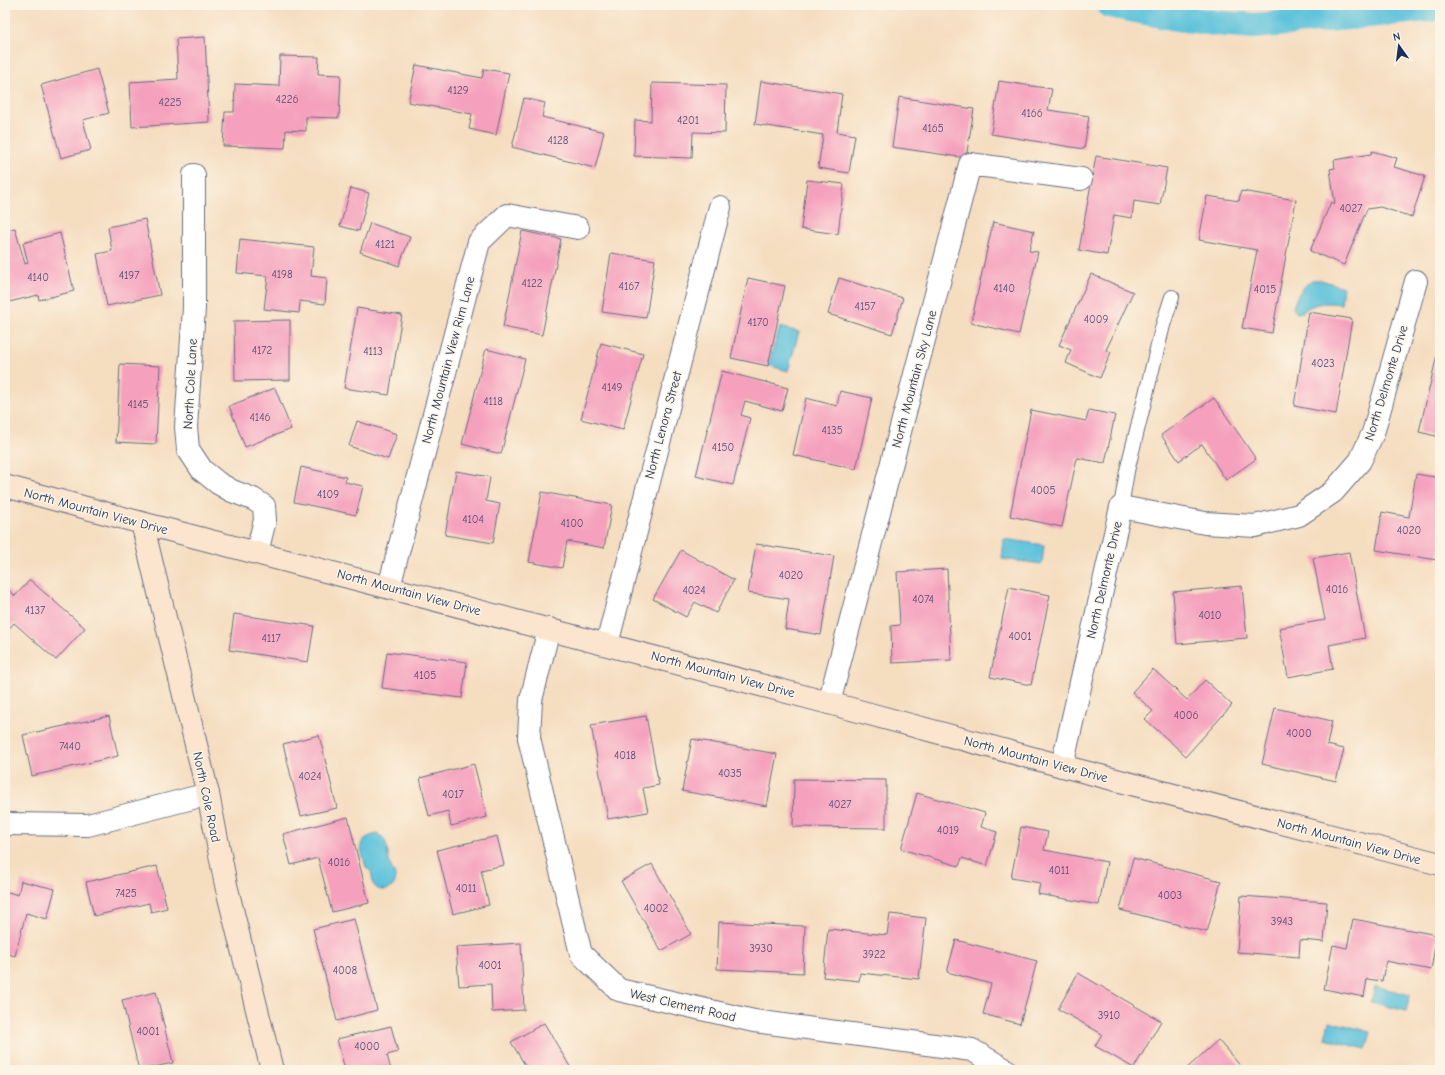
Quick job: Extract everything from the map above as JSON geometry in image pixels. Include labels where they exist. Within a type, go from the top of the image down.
[{"type":"street","name":"North Mountain Sky Lane","points":[[829,703],[970,164],[1082,179]]},
{"type":"street","name":"North Cole Lane","points":[[194,175],[194,308],[186,427],[188,449],[202,470],[218,483],[232,492],[253,499],[264,506],[265,520],[257,552]]},
{"type":"street","name":"North Lenora Street","points":[[606,644],[720,207]]},
{"type":"street","name":"North Mountain View Rim Lane","points":[[389,587],[479,242],[507,215],[578,228]]},
{"type":"street","name":"North Delmonte Drive","points":[[1062,766],[1121,507],[1205,524],[1256,526],[1299,515],[1333,492],[1360,461],[1374,433],[1416,281]]},
{"type":"street","name":"North Mountain View Drive","points":[[5,486],[829,703],[1062,766],[1440,864]]},
{"type":"street","name":"North Cole Road","points":[[142,523],[208,794],[226,885],[272,1070]]},
{"type":"street","name":"West Clement Road","points":[[549,629],[530,700],[529,738],[581,954],[619,990],[754,1021],[972,1050],[1006,1070]]},
{"type":"street","points":[[5,824],[88,825],[208,794]]},
{"type":"lane","points":[[1121,507],[1127,470],[1163,325],[1172,297]]},
{"type":"water","points":[[1312,280],[1321,280],[1343,287],[1341,304],[1319,304],[1297,313],[1293,308],[1296,300],[1302,289]]},
{"type":"water","points":[[780,327],[799,332],[788,371],[768,365]]},
{"type":"water","points":[[1004,539],[1044,545],[1042,564],[1002,559]]},
{"type":"water","points":[[377,834],[386,842],[390,864],[396,878],[391,888],[385,890],[378,889],[373,884],[371,871],[366,868],[361,850],[362,842],[365,839],[369,836]]},
{"type":"water","points":[[1375,986],[1410,995],[1406,1011],[1371,1002]]},
{"type":"water","points":[[1329,1021],[1371,1032],[1366,1049],[1325,1039]]},
{"type":"building","points":[[205,37],[209,122],[132,127],[130,82],[178,79],[176,39]]},
{"type":"building","points":[[280,56],[319,57],[318,74],[341,75],[339,118],[306,117],[306,131],[286,130],[285,148],[223,146],[225,112],[234,112],[235,84],[279,86]]},
{"type":"building","points":[[416,65],[482,78],[484,69],[509,73],[496,135],[469,129],[472,114],[408,102]]},
{"type":"building","points":[[97,69],[109,113],[83,120],[91,150],[61,158],[41,85]]},
{"type":"building","points":[[761,81],[842,94],[837,132],[855,135],[849,173],[818,168],[823,135],[755,124]]},
{"type":"building","points":[[999,81],[1052,89],[1048,110],[1089,116],[1084,149],[991,134]]},
{"type":"building","points":[[652,83],[726,85],[725,133],[693,132],[692,158],[634,156],[635,120],[651,121]]},
{"type":"building","points":[[899,97],[974,109],[966,158],[892,147]]},
{"type":"building","points":[[524,98],[545,103],[542,117],[604,132],[595,168],[512,147]]},
{"type":"building","points":[[1372,151],[1397,158],[1394,167],[1425,176],[1412,217],[1380,207],[1367,209],[1344,265],[1310,251],[1331,202],[1335,204],[1330,169],[1335,168],[1334,160],[1371,154]]},
{"type":"building","points":[[1096,156],[1167,168],[1160,205],[1134,201],[1132,218],[1114,215],[1107,255],[1079,250]]},
{"type":"building","points":[[807,180],[844,184],[838,234],[801,229]]},
{"type":"building","points":[[351,188],[369,193],[359,231],[340,226]]},
{"type":"building","points":[[1241,191],[1296,200],[1272,333],[1242,328],[1257,250],[1199,240],[1207,196],[1239,201]]},
{"type":"building","points":[[145,219],[160,295],[107,306],[97,254],[112,251],[108,227]]},
{"type":"building","points":[[993,222],[1034,231],[1029,251],[1038,252],[1019,334],[971,323]]},
{"type":"building","points":[[370,223],[410,237],[399,266],[360,252]]},
{"type":"building","points":[[15,228],[25,264],[28,263],[23,243],[60,233],[74,291],[39,300],[38,295],[5,303],[5,230]]},
{"type":"building","points":[[522,231],[561,239],[542,335],[503,327]]},
{"type":"building","points":[[240,239],[314,247],[311,276],[327,278],[325,304],[300,301],[299,313],[264,309],[268,276],[237,273]]},
{"type":"building","points":[[611,253],[655,260],[646,318],[602,312]]},
{"type":"building","points":[[1091,274],[1133,292],[1106,350],[1111,352],[1100,378],[1066,363],[1071,350],[1059,345]]},
{"type":"building","points":[[748,278],[785,286],[768,366],[731,358]]},
{"type":"building","points":[[839,278],[903,298],[892,334],[828,314]]},
{"type":"building","points":[[357,308],[402,315],[389,395],[344,388]]},
{"type":"building","points":[[1309,312],[1352,319],[1336,414],[1294,406]]},
{"type":"building","points":[[290,320],[290,380],[235,381],[234,321]]},
{"type":"building","points":[[601,343],[643,354],[623,430],[581,419]]},
{"type":"building","points":[[1440,346],[1440,437],[1419,432]]},
{"type":"building","points":[[486,349],[525,359],[501,454],[462,444]]},
{"type":"building","points":[[120,364],[160,366],[156,444],[116,442]]},
{"type":"building","points":[[722,371],[788,388],[782,411],[745,401],[741,415],[750,418],[733,485],[696,476]]},
{"type":"building","points":[[275,388],[291,429],[245,447],[229,406]]},
{"type":"building","points":[[840,391],[872,398],[856,469],[793,455],[806,398],[837,406]]},
{"type":"building","points":[[1214,398],[1256,459],[1226,480],[1202,444],[1179,461],[1161,435]]},
{"type":"building","points":[[1031,410],[1086,421],[1089,410],[1115,415],[1105,463],[1077,458],[1062,527],[1010,516]]},
{"type":"building","points":[[357,421],[397,434],[388,459],[349,446]]},
{"type":"building","points":[[301,467],[346,477],[345,482],[363,486],[356,515],[294,502]]},
{"type":"building","points":[[456,471],[490,477],[486,501],[500,504],[493,543],[445,535]]},
{"type":"building","points":[[1416,474],[1440,478],[1440,543],[1437,560],[1376,550],[1382,512],[1409,517]]},
{"type":"building","points":[[542,492],[612,505],[604,548],[567,541],[562,568],[529,562]]},
{"type":"building","points":[[756,544],[834,556],[821,635],[785,629],[789,599],[748,593]]},
{"type":"building","points":[[681,550],[734,580],[716,613],[695,602],[686,617],[653,599]]},
{"type":"building","points":[[1349,552],[1365,638],[1329,645],[1333,669],[1288,677],[1279,628],[1325,620],[1313,558]]},
{"type":"building","points":[[947,569],[951,660],[892,663],[891,626],[900,625],[897,572]]},
{"type":"building","points":[[30,580],[85,628],[56,660],[14,623],[5,633],[5,587],[15,596]]},
{"type":"building","points":[[1242,586],[1247,638],[1177,644],[1173,592]]},
{"type":"building","points":[[1009,587],[1050,595],[1031,685],[990,677]]},
{"type":"building","points":[[234,614],[314,626],[308,662],[229,650]]},
{"type":"building","points":[[387,652],[467,662],[462,698],[382,688]]},
{"type":"building","points":[[1153,669],[1187,700],[1205,680],[1232,705],[1186,756],[1145,719],[1153,711],[1132,692]]},
{"type":"building","points":[[1275,708],[1332,721],[1327,745],[1344,749],[1336,781],[1262,764]]},
{"type":"building","points":[[109,716],[118,756],[32,776],[23,735]]},
{"type":"building","points":[[646,716],[659,785],[643,788],[648,812],[608,819],[591,725]]},
{"type":"building","points":[[319,735],[337,808],[301,816],[283,744]]},
{"type":"building","points":[[692,739],[777,754],[767,806],[682,791]]},
{"type":"building","points":[[474,764],[487,817],[451,826],[448,811],[429,816],[420,778]]},
{"type":"building","points":[[794,779],[886,780],[886,828],[793,827]]},
{"type":"building","points":[[917,793],[985,813],[981,827],[997,832],[987,866],[962,858],[959,866],[901,849]]},
{"type":"building","points":[[348,817],[369,903],[332,912],[318,858],[291,865],[283,834]]},
{"type":"building","points":[[1021,827],[1048,832],[1044,850],[1107,862],[1099,905],[1038,894],[1040,883],[1011,878]]},
{"type":"building","points":[[497,836],[504,865],[481,870],[489,905],[453,914],[437,850]]},
{"type":"building","points":[[1133,858],[1221,881],[1207,932],[1120,910]]},
{"type":"building","points":[[652,864],[691,934],[661,951],[621,881]]},
{"type":"building","points":[[157,866],[167,908],[151,912],[149,903],[94,916],[86,882]]},
{"type":"building","points":[[21,881],[55,889],[47,919],[26,913],[15,956],[5,953],[5,891],[18,895]]},
{"type":"building","points":[[1241,896],[1327,902],[1324,942],[1300,940],[1299,957],[1237,952]]},
{"type":"building","points":[[890,914],[926,918],[919,979],[860,973],[859,981],[823,977],[828,929],[887,935]]},
{"type":"building","points":[[354,919],[377,1010],[337,1021],[313,929]]},
{"type":"building","points":[[1353,919],[1437,935],[1431,970],[1386,961],[1382,981],[1367,979],[1364,997],[1324,989],[1333,945],[1347,948]]},
{"type":"building","points":[[719,922],[805,926],[803,973],[717,969]]},
{"type":"building","points":[[956,940],[1037,961],[1020,1024],[983,1014],[991,984],[947,972]]},
{"type":"building","points":[[521,943],[524,1010],[492,1012],[491,984],[459,986],[456,947]]},
{"type":"building","points":[[1078,973],[1161,1021],[1134,1068],[1095,1046],[1102,1034],[1058,1009]]},
{"type":"building","points":[[156,992],[173,1063],[139,1070],[122,1000]]},
{"type":"building","points":[[544,1023],[572,1070],[528,1070],[511,1042]]},
{"type":"building","points":[[391,1026],[398,1052],[387,1055],[391,1070],[345,1070],[337,1039]]},
{"type":"building","points":[[1218,1040],[1244,1070],[1185,1070]]},
{"type":"waterway","points":[[1109,5],[1171,17],[1215,23],[1255,26],[1440,8]]}]
